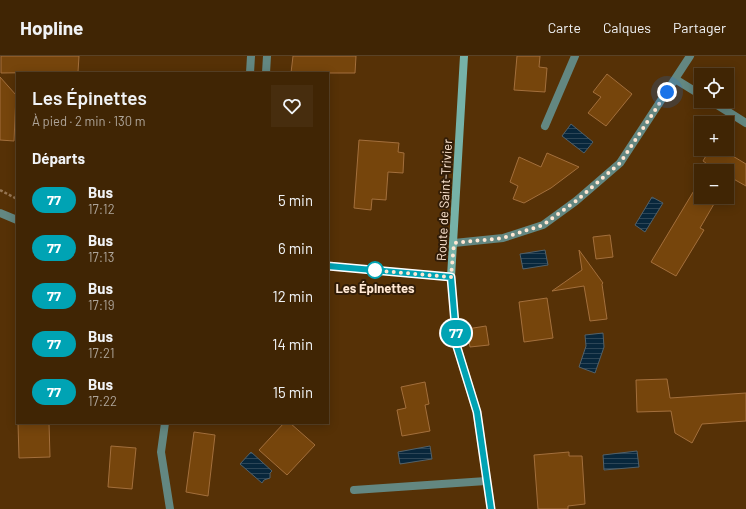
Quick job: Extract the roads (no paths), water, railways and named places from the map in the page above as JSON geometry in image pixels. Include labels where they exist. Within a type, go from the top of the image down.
[{"type":"main road","name":"Route de Saint-Trivier","points":[[464,56],[451,277],[457,347],[477,412],[491,509]]},
{"type":"street","points":[[250,72],[251,56]]},
{"type":"street","points":[[266,72],[267,56]]},
{"type":"street","points":[[545,126],[575,56]]},
{"type":"street","points":[[454,243],[503,238],[543,225],[576,201],[620,163],[690,56]]},
{"type":"street","points":[[675,78],[694,90]]},
{"type":"street","points":[[722,108],[746,123]]},
{"type":"street","points":[[0,213],[16,220]]},
{"type":"street","points":[[329,266],[451,277]]},
{"type":"street","points":[[165,424],[161,452],[170,509]]},
{"type":"street","points":[[354,490],[486,481]]},
{"type":"water","points":[[571,124],[593,142],[584,153],[562,136]]},
{"type":"water","points":[[652,197],[663,203],[645,232],[635,225]]},
{"type":"water","points":[[545,250],[548,265],[523,269],[520,254]]},
{"type":"water","points":[[603,333],[604,347],[595,373],[579,367],[586,346],[585,335]]},
{"type":"water","points":[[430,446],[432,459],[400,464],[398,452]]},
{"type":"water","points":[[637,451],[639,467],[604,470],[603,455]]},
{"type":"water","points":[[251,452],[272,471],[270,473],[270,478],[264,480],[262,483],[240,464]]},
{"type":"place","name":"Les Épinettes","points":[[375,270]]}]
